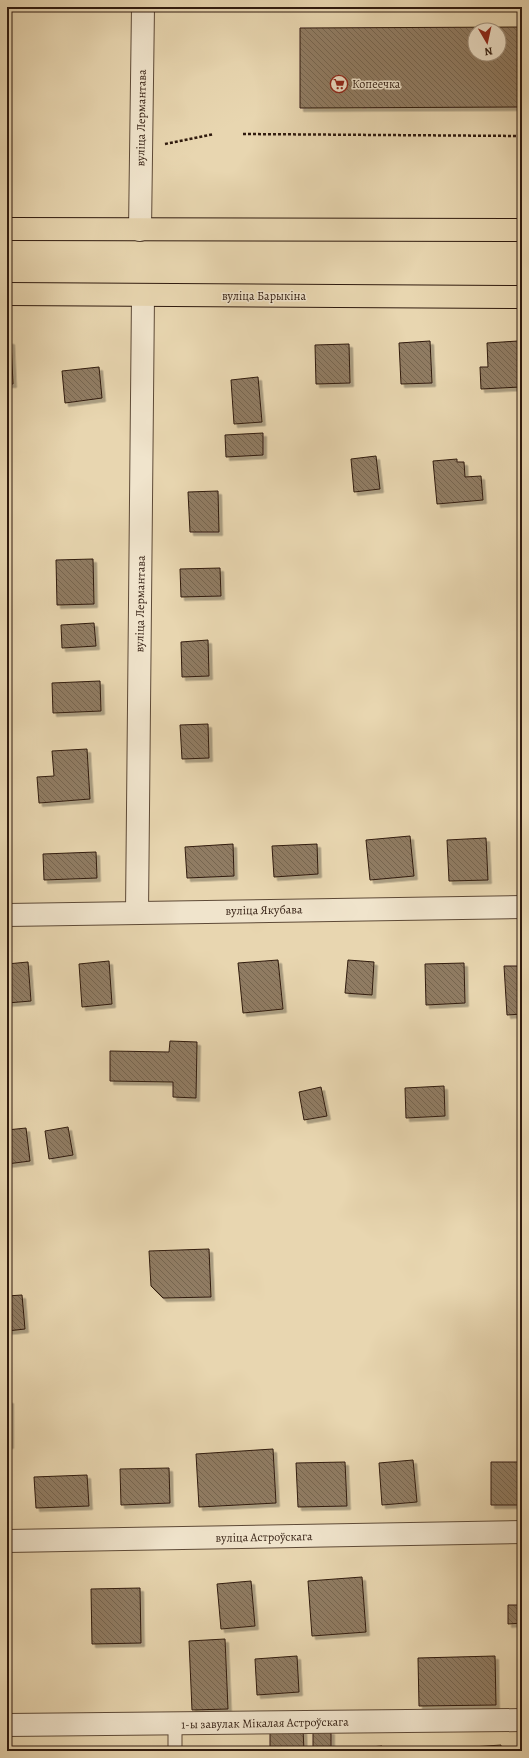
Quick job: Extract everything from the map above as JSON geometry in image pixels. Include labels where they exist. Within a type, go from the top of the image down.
[{"type":"main road","points":[[7,229],[522,230]]},
{"type":"main road","name":"вуліца Барыкіна","points":[[7,294],[143,296],[522,297]]},
{"type":"street","name":"вуліца Лермантава","points":[[140,230],[143,7]]},
{"type":"street","name":"вуліца Лермантава","points":[[137,912],[143,296]]},
{"type":"street","name":"вуліца Якубава","points":[[7,915],[522,907]]},
{"type":"street","name":"вуліца Астроўскага","points":[[7,1541],[522,1532]]},
{"type":"street","name":"1-ы завулак Мікалая Астроўскага","points":[[7,1725],[522,1720]]},
{"type":"lane","points":[[175,1724],[175,1751]]},
{"type":"path","points":[[163,145],[214,134]]},
{"type":"path","points":[[243,134],[522,136]]},
{"type":"building","points":[[467,27],[467,62],[507,62],[507,27],[522,27],[522,107],[300,108],[300,28]]},
{"type":"building","points":[[7,341],[11,341],[13,384],[7,384]]},
{"type":"building","points":[[430,341],[432,383],[401,384],[399,343]]},
{"type":"building","points":[[518,341],[520,387],[481,389],[480,367],[488,367],[487,343]]},
{"type":"building","points":[[349,344],[350,383],[316,384],[315,345]]},
{"type":"building","points":[[99,367],[102,398],[65,403],[62,371]]},
{"type":"building","points":[[258,377],[262,422],[234,424],[231,380]]},
{"type":"building","points":[[263,433],[263,455],[226,457],[225,435]]},
{"type":"building","points":[[376,456],[380,489],[354,492],[351,459]]},
{"type":"building","points":[[457,459],[457,462],[464,462],[465,477],[481,476],[483,500],[437,504],[433,461]]},
{"type":"building","points":[[218,491],[219,532],[190,532],[188,492]]},
{"type":"building","points":[[93,559],[94,604],[57,605],[56,560]]},
{"type":"building","points":[[220,568],[221,596],[181,597],[180,569]]},
{"type":"building","points":[[94,623],[96,646],[62,648],[61,625]]},
{"type":"building","points":[[208,640],[209,676],[182,677],[181,642]]},
{"type":"building","points":[[100,681],[101,711],[53,713],[52,683]]},
{"type":"building","points":[[208,724],[209,758],[182,759],[180,725]]},
{"type":"building","points":[[87,749],[90,799],[39,803],[37,777],[54,776],[52,751]]},
{"type":"building","points":[[410,836],[414,876],[370,880],[366,840]]},
{"type":"building","points":[[486,838],[488,880],[449,881],[447,840]]},
{"type":"building","points":[[233,844],[234,876],[187,878],[185,847]]},
{"type":"building","points":[[317,844],[318,874],[274,877],[272,846]]},
{"type":"building","points":[[96,852],[97,878],[44,880],[43,854]]},
{"type":"building","points":[[278,960],[283,1009],[243,1013],[238,963]]},
{"type":"building","points":[[348,960],[374,962],[372,995],[345,993]]},
{"type":"building","points":[[109,961],[112,1004],[82,1007],[79,964]]},
{"type":"building","points":[[28,962],[31,1001],[7,1003],[7,964]]},
{"type":"building","points":[[464,963],[465,1003],[426,1005],[425,964]]},
{"type":"building","points":[[504,966],[522,966],[522,1014],[507,1015]]},
{"type":"building","points":[[170,1041],[197,1042],[196,1098],[173,1097],[173,1082],[110,1081],[110,1051],[169,1052]]},
{"type":"building","points":[[444,1086],[445,1116],[406,1118],[405,1088]]},
{"type":"building","points":[[321,1087],[327,1116],[304,1120],[299,1092]]},
{"type":"building","points":[[68,1127],[73,1155],[49,1159],[45,1131]]},
{"type":"building","points":[[26,1128],[30,1161],[7,1164],[7,1130]]},
{"type":"building","points":[[209,1249],[211,1297],[163,1298],[151,1286],[149,1251]]},
{"type":"building","points":[[22,1295],[25,1329],[7,1331],[7,1296]]},
{"type":"building","points":[[7,1400],[10,1400],[10,1445],[7,1445]]},
{"type":"building","points":[[273,1449],[276,1503],[199,1507],[196,1454]]},
{"type":"building","points":[[413,1460],[417,1502],[382,1505],[379,1463]]},
{"type":"building","points":[[345,1462],[347,1506],[298,1507],[296,1463]]},
{"type":"building","points":[[491,1462],[522,1462],[522,1505],[491,1505]]},
{"type":"building","points":[[169,1468],[170,1503],[121,1505],[120,1469]]},
{"type":"building","points":[[87,1475],[89,1506],[36,1508],[34,1477]]},
{"type":"building","points":[[362,1577],[366,1632],[312,1636],[308,1581]]},
{"type":"building","points":[[251,1581],[255,1626],[221,1629],[217,1584]]},
{"type":"building","points":[[140,1588],[141,1643],[92,1644],[91,1589]]},
{"type":"building","points":[[508,1605],[522,1605],[522,1623],[508,1624]]},
{"type":"building","points":[[225,1639],[228,1709],[192,1710],[189,1641]]},
{"type":"building","points":[[297,1656],[299,1692],[257,1695],[255,1659]]},
{"type":"building","points":[[495,1656],[496,1705],[419,1706],[418,1658]]},
{"type":"building","points":[[303,1729],[304,1751],[270,1751],[270,1730]]},
{"type":"building","points":[[313,1731],[331,1731],[331,1751],[313,1751]]},
{"type":"building","points":[[501,1745],[501,1751],[472,1751],[472,1747]]},
{"type":"building","points":[[382,1746],[383,1751],[345,1751],[345,1749]]},
{"type":"building","points":[[67,1747],[68,1751],[39,1751],[39,1749]]},
{"type":"place","name":"Копеечка","points":[[339,84]]}]
